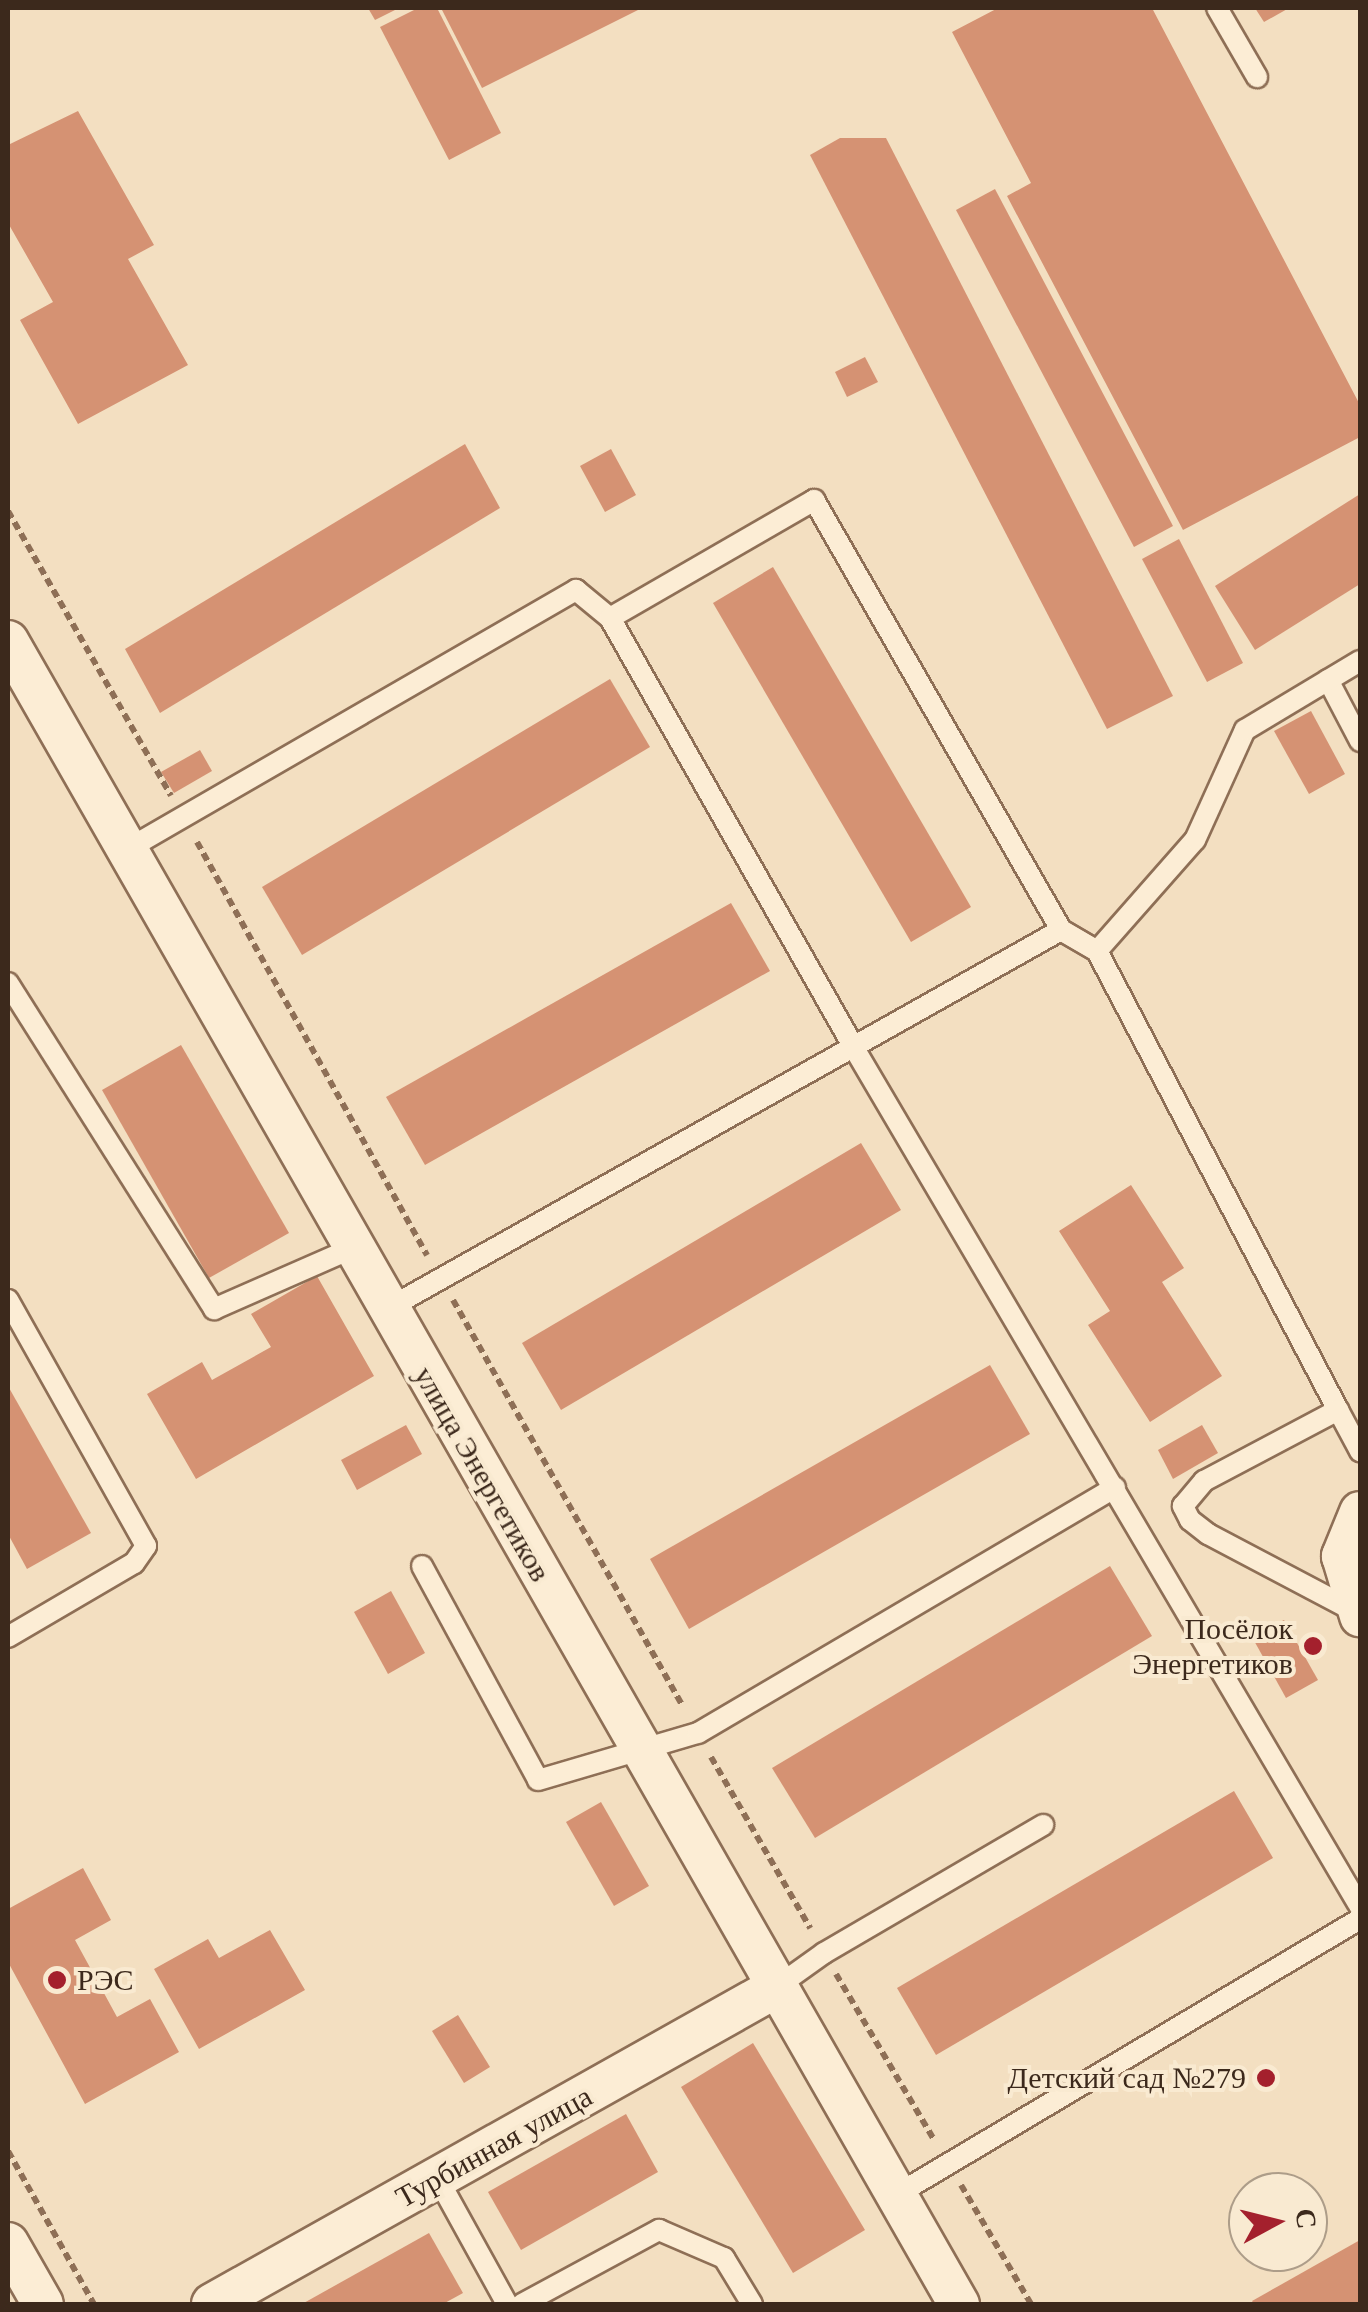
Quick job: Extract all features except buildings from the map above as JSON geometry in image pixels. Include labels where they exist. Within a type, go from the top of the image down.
[{"type":"street","name":"улица Энергетиков","points":[[8,641],[959,2304]]},
{"type":"street","points":[[1360,1512],[1342,1556],[1360,1615]]},
{"type":"street","name":"Турбинная улица","points":[[212,2304],[775,1988]]},
{"type":"street","points":[[8,2243],[43,2304]]},
{"type":"lane","points":[[1218,8],[1257,78]]},
{"type":"lane","points":[[610,618],[814,500],[1061,930],[1097,951],[1360,1452]]},
{"type":"lane","points":[[126,850],[576,590],[610,618],[854,1048],[1360,1907]]},
{"type":"lane","points":[[1097,951],[1194,840],[1245,730],[1360,661]]},
{"type":"lane","points":[[1328,680],[1360,741]]},
{"type":"lane","points":[[387,1309],[1061,930]]},
{"type":"lane","points":[[8,984],[214,1308],[353,1248]]},
{"type":"lane","points":[[8,1300],[146,1546],[134,1563],[8,1637]]},
{"type":"lane","points":[[1338,1410],[1204,1481],[1184,1506],[1190,1520],[1208,1534],[1360,1615]]},
{"type":"lane","points":[[422,1566],[538,1780],[698,1733],[1115,1486]]},
{"type":"lane","points":[[775,1988],[824,1953],[1043,1825]]},
{"type":"lane","points":[[896,2195],[1360,1919]]},
{"type":"lane","points":[[438,2179],[507,2304]]},
{"type":"lane","points":[[522,2304],[659,2230],[724,2258],[752,2304]]},
{"type":"path","points":[[8,511],[698,1733],[1031,2304]]},
{"type":"path","points":[[8,2151],[94,2304]]},
{"type":"place","name":"Посёлок Энергетиков","points":[[1313,1646]]},
{"type":"place","name":"РЭС","points":[[57,1980]]},
{"type":"place","name":"Детский сад №279","points":[[1266,2078]]}]
